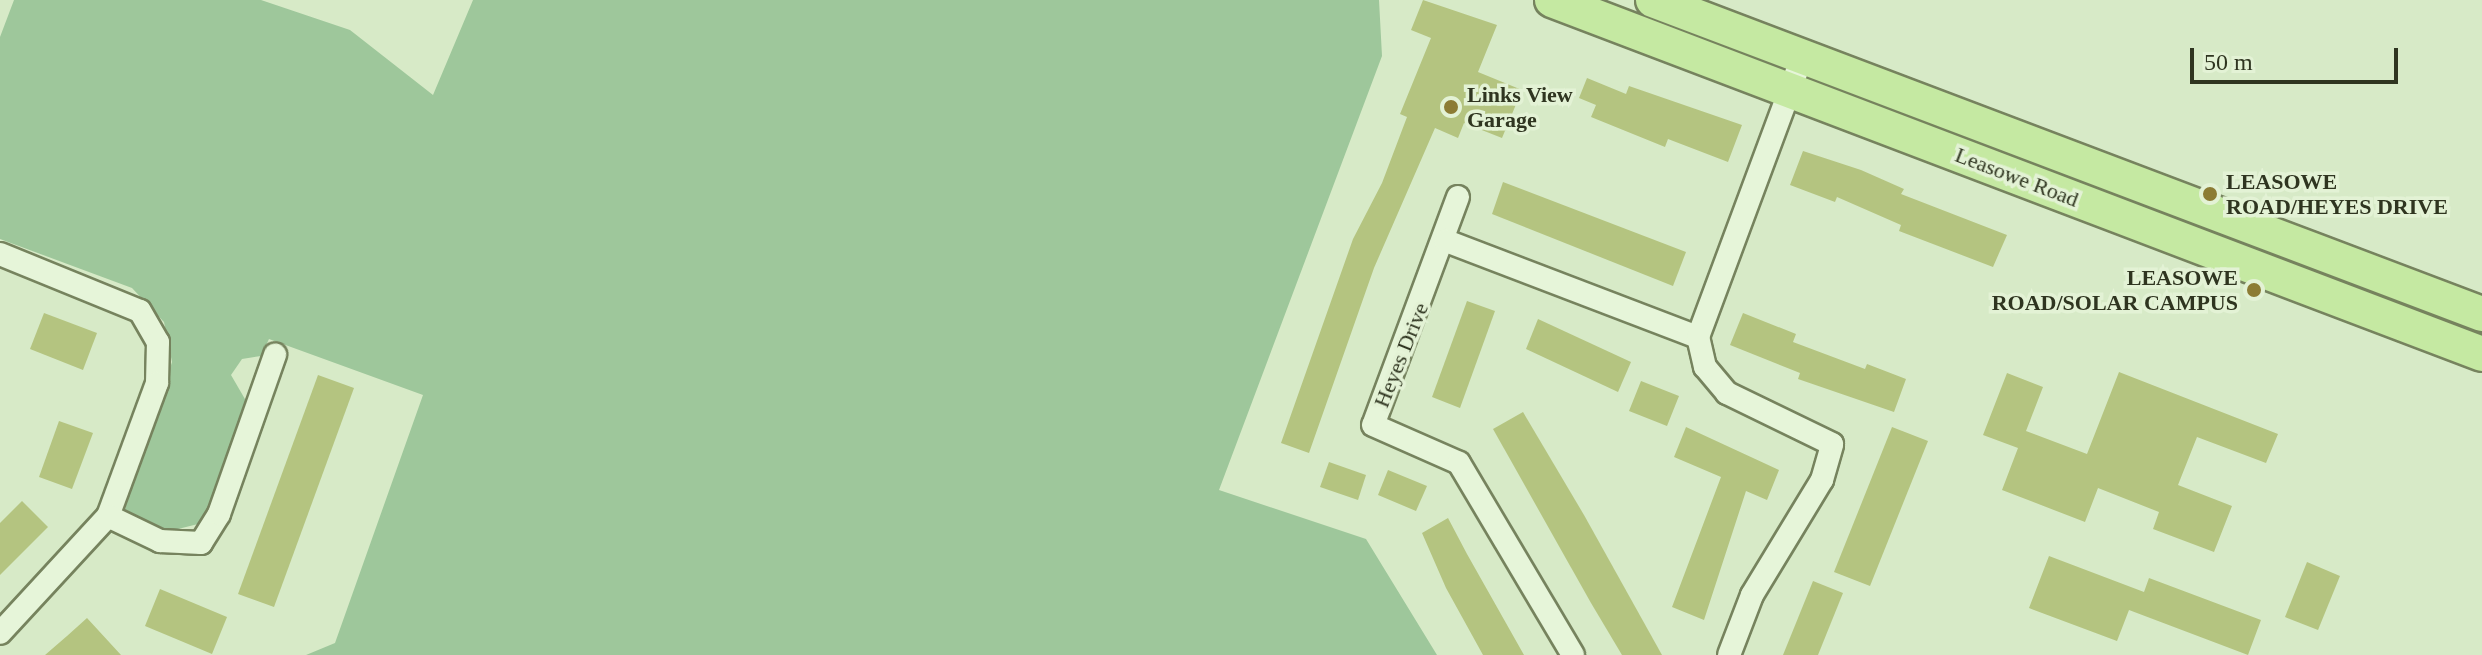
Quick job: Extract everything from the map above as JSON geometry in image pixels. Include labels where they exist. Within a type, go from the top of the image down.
[{"type":"main road","name":"Leasowe Road","points":[[1552,0],[2482,354]]},
{"type":"main road","name":"Leasowe Road","points":[[1653,0],[2482,314]]},
{"type":"street","points":[[1729,655],[1752,595],[1822,480],[1832,444],[1727,393],[1705,367],[1698,337],[1802,57]]},
{"type":"street","points":[[1458,197],[1446,241],[1698,337]]},
{"type":"street","name":"Heyes Drive","points":[[1446,241],[1373,425],[1459,463],[1573,655]]},
{"type":"street","points":[[0,254],[140,311],[158,342],[157,383],[108,516],[0,633]]},
{"type":"street","points":[[108,516],[160,541],[201,543],[219,514],[275,355]]},
{"type":"green space","points":[[14,0],[261,0],[350,30],[433,95],[473,0],[1379,0],[1382,56],[1219,490],[1366,539],[1437,655],[306,655],[335,643],[423,395],[269,339],[261,356],[242,359],[231,375],[249,406],[202,523],[166,532],[124,512],[172,362],[164,322],[132,288],[0,239],[0,37]]},
{"type":"building","points":[[1423,0],[1497,25],[1478,72],[1522,90],[1502,138],[1464,123],[1458,138],[1435,128],[1374,268],[1309,453],[1281,443],[1353,239],[1382,183],[1407,117],[1400,114],[1431,38],[1411,30]]},
{"type":"building","points":[[1587,78],[1626,94],[1629,86],[1742,125],[1728,162],[1668,139],[1665,147],[1591,117],[1596,105],[1579,98]]},
{"type":"building","points":[[1803,151],[1861,170],[1904,189],[1901,194],[2007,235],[1993,267],[1899,231],[1901,225],[1837,197],[1835,202],[1790,185]]},
{"type":"building","points":[[1503,182],[1686,252],[1673,286],[1492,214]]},
{"type":"building","points":[[1467,301],[1495,311],[1460,408],[1432,397]]},
{"type":"building","points":[[44,313],[97,333],[83,370],[30,349]]},
{"type":"building","points":[[1743,313],[1796,334],[1793,342],[1865,369],[1867,364],[1906,379],[1894,412],[1798,379],[1800,373],[1730,345]]},
{"type":"building","points":[[1538,319],[1631,362],[1618,392],[1526,349]]},
{"type":"building","points":[[2119,372],[2278,434],[2266,463],[2197,437],[2178,485],[2232,506],[2214,552],[2153,529],[2159,512],[2098,488],[2085,522],[2002,490],[2018,448],[1983,435],[2007,373],[2043,387],[2026,431],[2087,454]]},
{"type":"building","points":[[318,375],[354,388],[274,607],[238,594]]},
{"type":"building","points":[[1641,381],[1679,396],[1667,426],[1629,411]]},
{"type":"building","points":[[1523,412],[1662,655],[1622,655],[1591,603],[1493,429]]},
{"type":"building","points":[[59,421],[93,433],[72,489],[39,477]]},
{"type":"building","points":[[1686,427],[1779,470],[1767,500],[1746,491],[1704,620],[1672,607],[1721,477],[1674,457]]},
{"type":"building","points":[[1892,427],[1928,441],[1870,586],[1834,572]]},
{"type":"building","points":[[1329,462],[1366,475],[1358,500],[1320,487]]},
{"type":"building","points":[[1388,470],[1427,486],[1416,511],[1378,495]]},
{"type":"building","points":[[22,501],[48,527],[0,575],[0,523]]},
{"type":"building","points":[[1448,518],[1524,655],[1483,655],[1446,588],[1422,533]]},
{"type":"building","points":[[2049,556],[2144,592],[2149,578],[2261,620],[2248,655],[2129,610],[2117,641],[2029,608]]},
{"type":"building","points":[[2307,562],[2340,576],[2318,630],[2285,617]]},
{"type":"building","points":[[1813,581],[1843,593],[1818,655],[1783,655]]},
{"type":"building","points":[[160,589],[227,617],[212,654],[145,626]]},
{"type":"building","points":[[87,618],[121,655],[45,655],[67,636]]},
{"type":"place","name":"Links View Garage","points":[[1451,107]]},
{"type":"place","name":"LEASOWE ROAD/HEYES DRIVE","points":[[2210,194]]},
{"type":"place","name":"LEASOWE ROAD/SOLAR CAMPUS","points":[[2254,290]]}]
